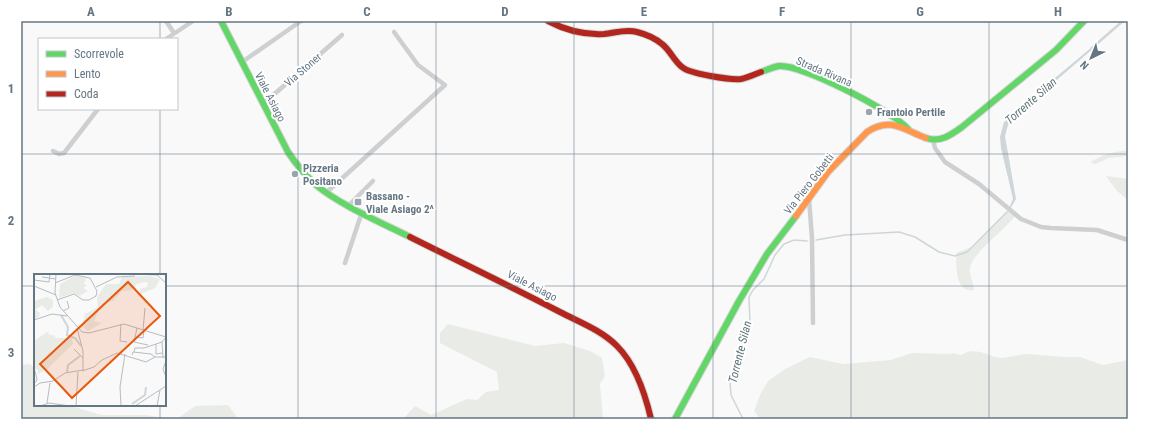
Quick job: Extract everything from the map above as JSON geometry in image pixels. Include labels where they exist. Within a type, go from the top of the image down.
[{"type":"street","points":[[166,21],[174,33]]},
{"type":"street","points":[[167,38],[193,21]]},
{"type":"street","name":"Viale Asiago","points":[[221,21],[288,152],[296,165],[313,182],[327,192],[362,212],[459,262],[513,287],[607,338],[629,362],[647,398],[652,419]]},
{"type":"street","points":[[242,62],[301,21]]},
{"type":"street","name":"Strada Rivana","points":[[548,21],[559,27],[581,33],[603,34],[627,31],[637,32],[662,44],[681,67],[688,71],[727,79],[742,79],[779,66],[794,68],[874,104],[903,123],[910,132]]},
{"type":"street","points":[[1084,21],[1065,41],[973,117],[950,134],[943,138],[933,140],[935,148],[945,162],[979,184],[1021,219],[1041,227],[1097,230],[1128,240]]},
{"type":"street","points":[[327,192],[445,85],[418,64],[394,32]]},
{"type":"street","name":"Via Stoner","points":[[263,104],[342,35]]},
{"type":"street","points":[[53,151],[59,154],[64,153],[97,110]]},
{"type":"street","name":"Via Piero Gobetti","points":[[675,419],[739,301],[767,254],[828,172],[873,127],[884,124],[893,124],[933,140]]},
{"type":"street","points":[[349,205],[373,181]]},
{"type":"street","points":[[809,199],[812,238],[813,323]]},
{"type":"street","points":[[345,263],[362,212]]},
{"type":"shaded area","points":[[1120,151],[1128,151],[1128,156],[1109,158],[1095,164],[1090,162],[1104,155]]},
{"type":"shaded area","points":[[1106,176],[1128,179],[1128,200],[1117,191]]},
{"type":"shaded area","points":[[1008,210],[1015,216],[982,249],[972,262],[970,271],[974,290],[968,290],[963,287],[958,278],[956,253],[972,247]]},
{"type":"shaded area","points":[[448,324],[535,346],[564,343],[590,351],[602,358],[605,376],[600,384],[603,419],[403,419],[415,406],[431,415],[467,399],[477,400],[486,392],[499,390],[497,372],[440,343],[440,333]]},
{"type":"shaded area","points":[[970,351],[981,352],[1003,358],[1025,354],[1080,357],[1103,365],[1128,360],[1128,419],[760,419],[754,411],[761,393],[768,381],[785,369],[810,357],[843,364],[891,360],[912,353],[953,353],[961,355]]},
{"type":"shaded area","points":[[29,364],[34,366],[34,406],[71,406],[101,415],[146,415],[171,419],[21,419],[21,365]]},
{"type":"shaded area","points":[[228,405],[238,419],[177,419],[195,406]]},
{"type":"water","points":[[1123,21],[1125,21],[1014,117],[1008,125],[1005,136],[1016,199],[1010,209],[1009,208],[1013,199],[1001,148],[1000,137],[1004,122]]},
{"type":"waterway","name":"Torrente Silan","points":[[1091,48],[1122,21]]},
{"type":"waterway","name":"Torrente Silan","points":[[816,240],[845,235],[899,232],[915,237],[939,252],[955,256],[967,252],[1007,212]]},
{"type":"waterway","name":"Torrente Silan","points":[[743,419],[731,395],[730,382],[750,324],[749,297],[753,290],[764,279],[775,255],[784,244],[794,240],[807,241]]},
{"type":"traffic: fast","points":[[221,21],[288,152],[297,165],[316,185],[337,200],[410,237]]},
{"type":"traffic: fast","points":[[926,138],[936,140],[941,139],[962,127],[1056,50],[1084,21]]},
{"type":"traffic: fast","points":[[761,72],[779,66],[790,67],[806,72],[826,80],[885,111],[908,129]]},
{"type":"traffic: fast","points":[[675,419],[739,301],[767,254],[796,216]]},
{"type":"traffic: slow","points":[[796,216],[828,172],[867,132],[875,127],[883,125],[897,126],[926,138]]},
{"type":"traffic: jam","points":[[548,21],[561,27],[582,33],[604,34],[629,31],[643,34],[662,44],[686,70],[701,74],[741,79],[761,72]]},
{"type":"traffic: jam","points":[[410,237],[590,327],[611,340],[624,354],[635,371],[643,389],[651,419]]},
{"type":"place","name":"Frantoio Pertile","points":[[869,112]]},
{"type":"place","name":"Pizzeria Positano","points":[[295,174]]},
{"type":"place","name":"Bassano - Viale Asiago 2^","points":[[358,202]]}]
